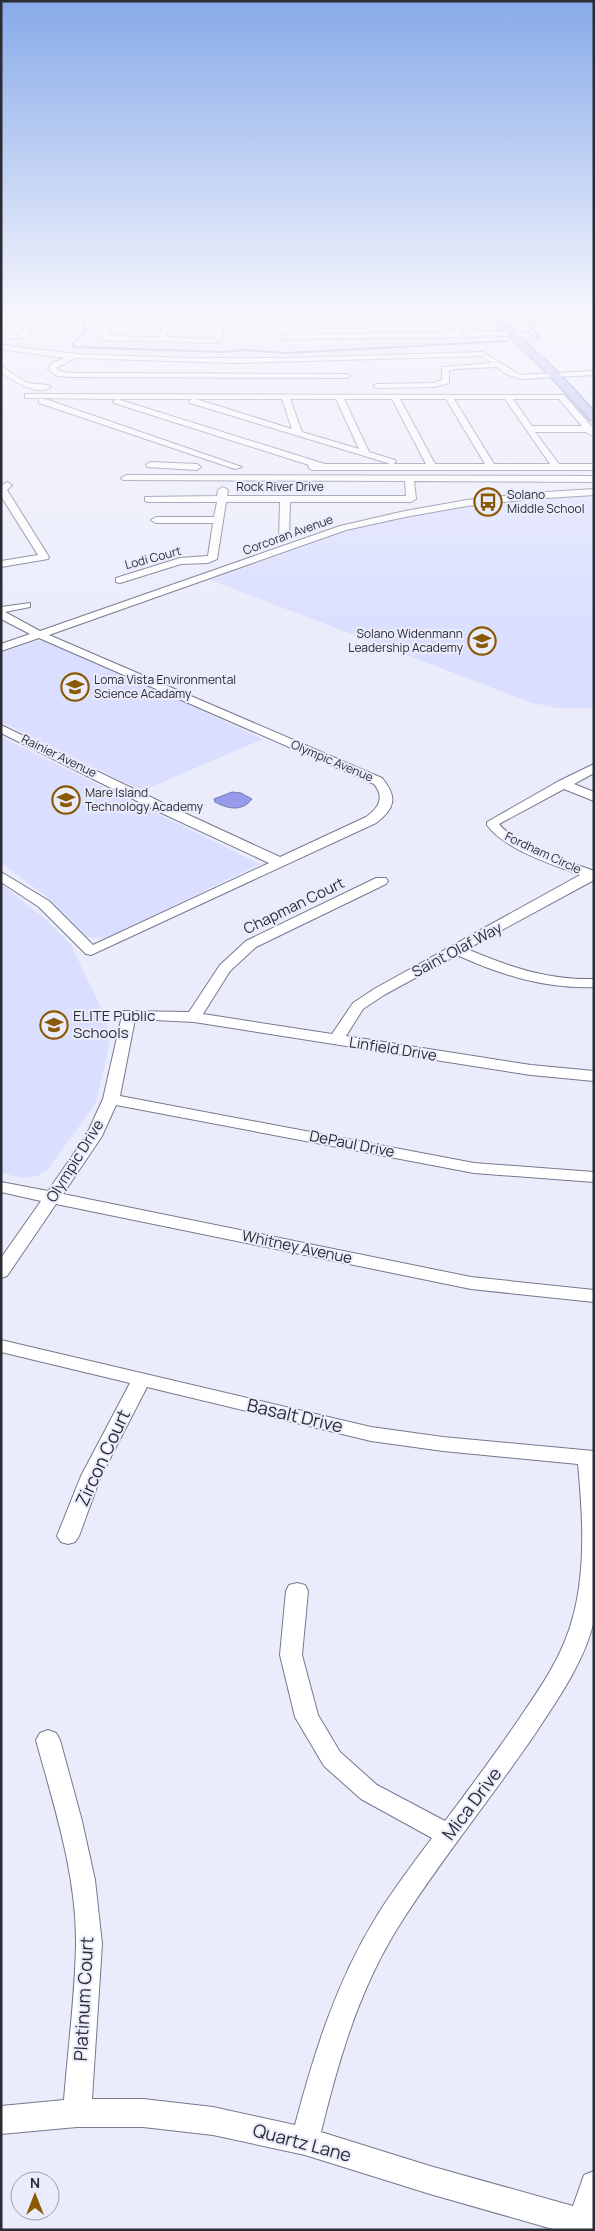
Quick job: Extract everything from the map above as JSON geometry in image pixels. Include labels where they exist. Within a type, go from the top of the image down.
[{"type":"street","points":[[104,421],[243,467],[150,465]]},
{"type":"street","points":[[181,421],[324,467]]},
{"type":"street","points":[[259,421],[408,467]]},
{"type":"street","points":[[294,421],[298,433]]},
{"type":"street","points":[[350,421],[365,454]]},
{"type":"street","points":[[407,421],[432,467]]},
{"type":"street","points":[[464,421],[492,467]]},
{"type":"street","points":[[524,421],[556,467]]},
{"type":"street","points":[[581,421],[590,432]]},
{"type":"street","points":[[530,429],[590,432]]},
{"type":"street","points":[[296,467],[594,467]]},
{"type":"street","points":[[126,478],[594,479]]},
{"type":"street","points":[[156,520],[219,520],[224,478]]},
{"type":"street","name":"Rock River Drive","points":[[148,499],[285,499],[349,504],[411,499],[409,479]]},
{"type":"street","points":[[463,479],[466,492],[476,502]]},
{"type":"street","points":[[1,564],[44,557],[5,504],[2,490],[7,485]]},
{"type":"street","name":"Corcoran Avenue","points":[[1,648],[343,528],[393,516],[508,497],[594,492]]},
{"type":"street","points":[[284,538],[285,499]]},
{"type":"street","name":"Lodi Court","points":[[120,580],[180,561],[208,560],[213,557],[219,520]]},
{"type":"street","points":[[1,612],[26,604]]},
{"type":"street","points":[[1,612],[18,625],[38,634]]},
{"type":"street","name":"Olympic Avenue","points":[[1,876],[44,904],[90,951],[371,820],[382,813],[386,805],[387,795],[384,786],[378,781],[38,634]]},
{"type":"street","name":"Rainier Avenue","points":[[1,728],[160,807],[279,862]]},
{"type":"street","name":"Fordham Circle","points":[[592,876],[510,840],[496,831],[493,822],[594,768]]},
{"type":"street","points":[[563,784],[594,797]]},
{"type":"street","name":"Saint Olaf Way","points":[[336,1039],[358,1006],[379,992],[592,876]]},
{"type":"street","name":"Chapman Court","points":[[194,1017],[224,966],[237,954],[252,944],[381,881]]},
{"type":"street","points":[[457,950],[490,965],[548,982],[594,983]]},
{"type":"street","name":"Olympic Drive","points":[[1,1272],[94,1136],[111,1099],[128,1014],[194,1017]]},
{"type":"street","name":"Linfield Drive","points":[[194,1017],[531,1070],[594,1076]]},
{"type":"street","name":"DePaul Drive","points":[[111,1099],[208,1115],[474,1168],[594,1177]]},
{"type":"street","name":"Whitney Avenue","points":[[1,1187],[472,1283],[594,1296]]},
{"type":"street","name":"Basalt Drive","points":[[1,1346],[371,1434],[443,1444],[590,1458]]},
{"type":"street","name":"Zircon Court","points":[[68,1536],[92,1476],[141,1380]]},
{"type":"street","name":"Mica Drive","points":[[305,2141],[331,2044],[356,1982],[391,1916],[448,1835],[493,1778],[559,1680],[582,1627],[592,1580],[593,1505],[590,1458]]},
{"type":"street","points":[[297,1591],[291,1655],[307,1717],[332,1759],[369,1792],[448,1835]]},
{"type":"street","name":"Platinum Court","points":[[48,1740],[70,1821],[83,1880],[89,1944],[77,2113]]},
{"type":"street","name":"Quartz Lane","points":[[1,2120],[77,2113],[143,2113],[196,2119],[305,2141],[430,2180],[588,2224]]},
{"type":"street","points":[[588,2224],[594,2185]]},
{"type":"shaded area","name":"Solano Widenmann Leadership Academy","points":[[594,493],[594,708],[558,708],[532,703],[210,580],[362,526],[420,513],[493,502]]},
{"type":"shaded area","name":"Loma Vista Environmental Science Acadamy","points":[[48,641],[263,739],[142,791],[1,722],[1,652],[30,642]]},
{"type":"shaded area","name":"Mare Island Technology Academy","points":[[1,737],[260,864],[117,933],[104,938],[86,937],[47,897],[1,863]]},
{"type":"shaded area","name":"ELITE Public Schools","points":[[1,884],[45,919],[71,945],[104,1014],[111,1037],[96,1103],[47,1170],[37,1176],[23,1178],[1,1173]]},
{"type":"water","points":[[232,792],[241,793],[252,799],[239,808],[230,808],[215,802],[214,799]]},
{"type":"place","name":"Solano Middle School","points":[[488,502]]},
{"type":"place","name":"Solano Widenmann Leadership Academy","points":[[482,641]]},
{"type":"place","name":"Loma Vista Environmental Science Acadamy","points":[[75,687]]},
{"type":"place","name":"Mare Island Technology Academy","points":[[66,800]]},
{"type":"place","name":"ELITE Public Schools","points":[[54,1025]]}]
